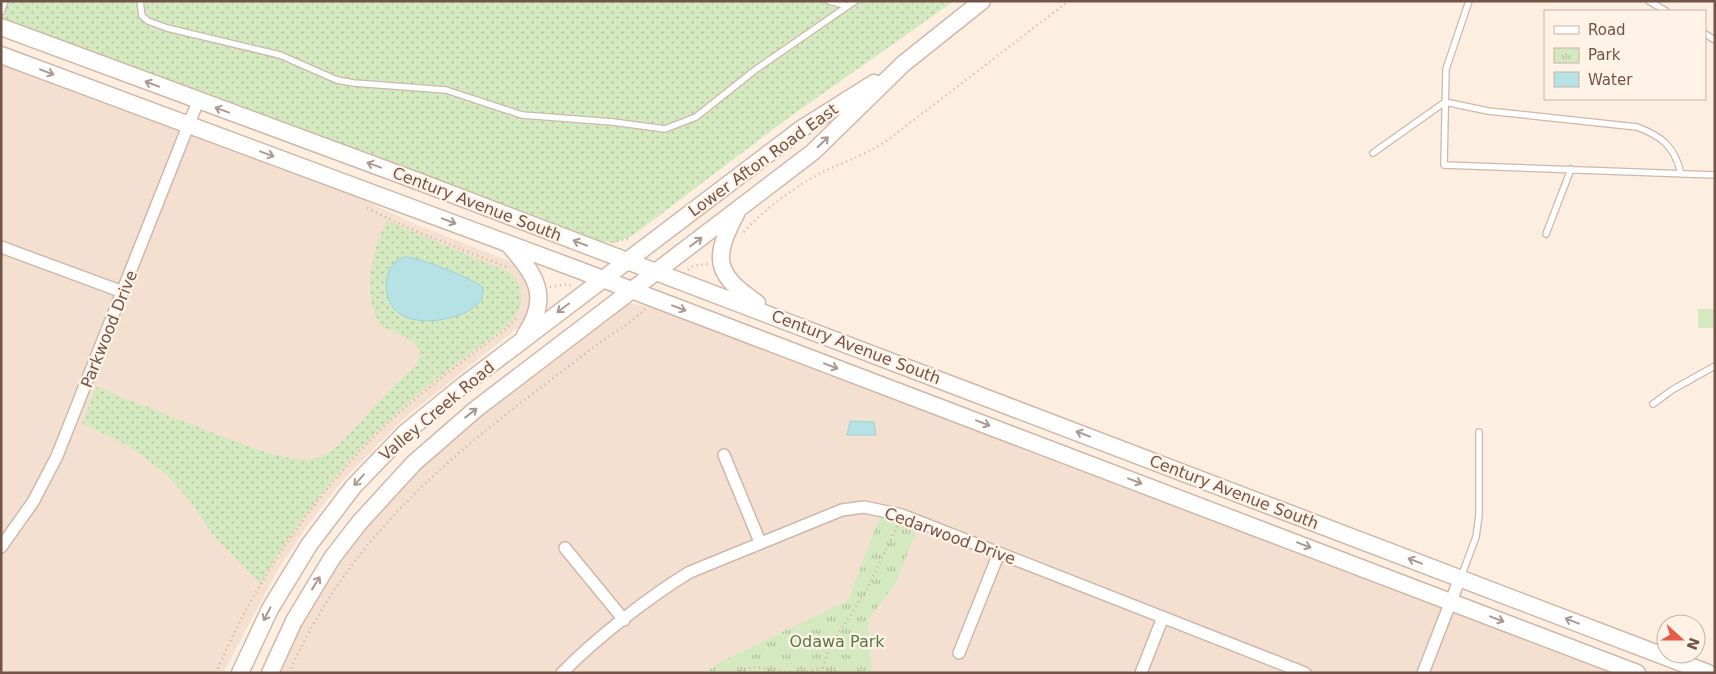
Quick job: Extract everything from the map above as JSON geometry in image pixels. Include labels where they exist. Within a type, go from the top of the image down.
[{"type":"main road","name":"Lower Afton Road East","points":[[658,272],[813,152],[903,64],[982,1]]},
{"type":"main road","name":"Century Avenue South","points":[[1,27],[780,318],[1708,673]]},
{"type":"main road","name":"Century Avenue South","points":[[1,54],[188,126],[508,243],[1637,673]]},
{"type":"main road","name":"Lower Afton Road East","points":[[626,260],[801,129],[903,64]]},
{"type":"main road","points":[[739,209],[722,240],[721,263],[724,274],[735,288],[780,318]]},
{"type":"main road","points":[[508,243],[530,269],[538,290],[535,316],[522,340]]},
{"type":"main road","name":"Valley Creek Road","points":[[240,673],[263,621],[292,570],[353,487],[416,424],[626,260]]},
{"type":"main road","name":"Valley Creek Road","points":[[270,673],[294,621],[323,573],[359,523],[393,484],[449,430],[658,272]]},
{"type":"street","name":"Parkwood Drive","points":[[1,547],[26,514],[53,466],[198,101]]},
{"type":"street","points":[[1,247],[123,292]]},
{"type":"street","points":[[724,455],[760,542]]},
{"type":"street","name":"Cedarwood Drive","points":[[562,673],[624,620],[690,572],[842,510],[864,507],[902,515],[1304,673]]},
{"type":"street","points":[[565,548],[624,620]]},
{"type":"street","points":[[959,653],[999,553]]},
{"type":"street","points":[[1423,673],[1460,578]]},
{"type":"street","points":[[1141,673],[1163,618]]},
{"type":"lane","points":[[1,12],[5,1]]},
{"type":"lane","points":[[140,1],[142,16],[148,21],[167,28],[280,55],[337,80],[446,90],[522,115],[613,122],[665,129],[696,117],[754,70],[855,1]]},
{"type":"lane","points":[[828,1],[848,6]]},
{"type":"lane","points":[[1469,1],[1449,58],[1445,102],[1444,165],[1715,175]]},
{"type":"lane","points":[[1649,1],[1664,10]]},
{"type":"lane","points":[[1373,154],[1445,102],[1488,111],[1637,126],[1652,132],[1668,145],[1677,156],[1681,174]]},
{"type":"lane","points":[[1546,234],[1571,169]]},
{"type":"lane","points":[[1653,404],[1672,390],[1715,366]]},
{"type":"lane","points":[[1460,578],[1476,537],[1479,515],[1480,432]]},
{"type":"path","points":[[363,206],[397,224],[500,263],[513,271]]},
{"type":"path","points":[[538,290],[566,284],[586,291]]},
{"type":"path","points":[[619,301],[652,314]]},
{"type":"path","points":[[823,668],[828,651],[868,587],[902,515]]},
{"type":"path","points":[[736,673],[754,667],[796,673],[823,668],[839,673]]},
{"type":"shaded area","points":[[1,63],[343,190],[410,222],[512,262],[527,277],[532,303],[521,325],[402,420],[343,480],[307,526],[277,571],[223,673],[1,673]]},
{"type":"shaded area","points":[[619,301],[661,310],[1615,673],[872,673],[868,620],[896,583],[882,510],[848,600],[720,662],[705,673],[270,673],[294,621],[393,484]]},
{"type":"green space","points":[[1,1],[954,1],[784,121],[632,236],[614,243],[597,241],[1,18]]},
{"type":"green space","points":[[387,221],[509,272],[520,287],[521,304],[515,316],[505,327],[418,394],[372,436],[312,506],[260,583],[213,535],[192,503],[165,473],[129,446],[82,423],[96,387],[252,448],[284,457],[307,460],[322,457],[337,447],[418,362],[420,354],[414,342],[383,327],[376,316],[372,303],[370,289],[373,260]]},
{"type":"green space","points":[[1698,309],[1715,309],[1715,328],[1698,328]]},
{"type":"green space","name":"Odawa Park","points":[[882,510],[920,522],[896,583],[868,620],[872,673],[705,673],[720,662],[848,600]]},
{"type":"water","points":[[404,257],[433,264],[477,283],[483,287],[482,299],[467,312],[444,319],[420,320],[400,314],[389,301],[386,284],[391,267],[396,261]]},
{"type":"water","points":[[850,421],[874,422],[876,435],[847,435]]}]
